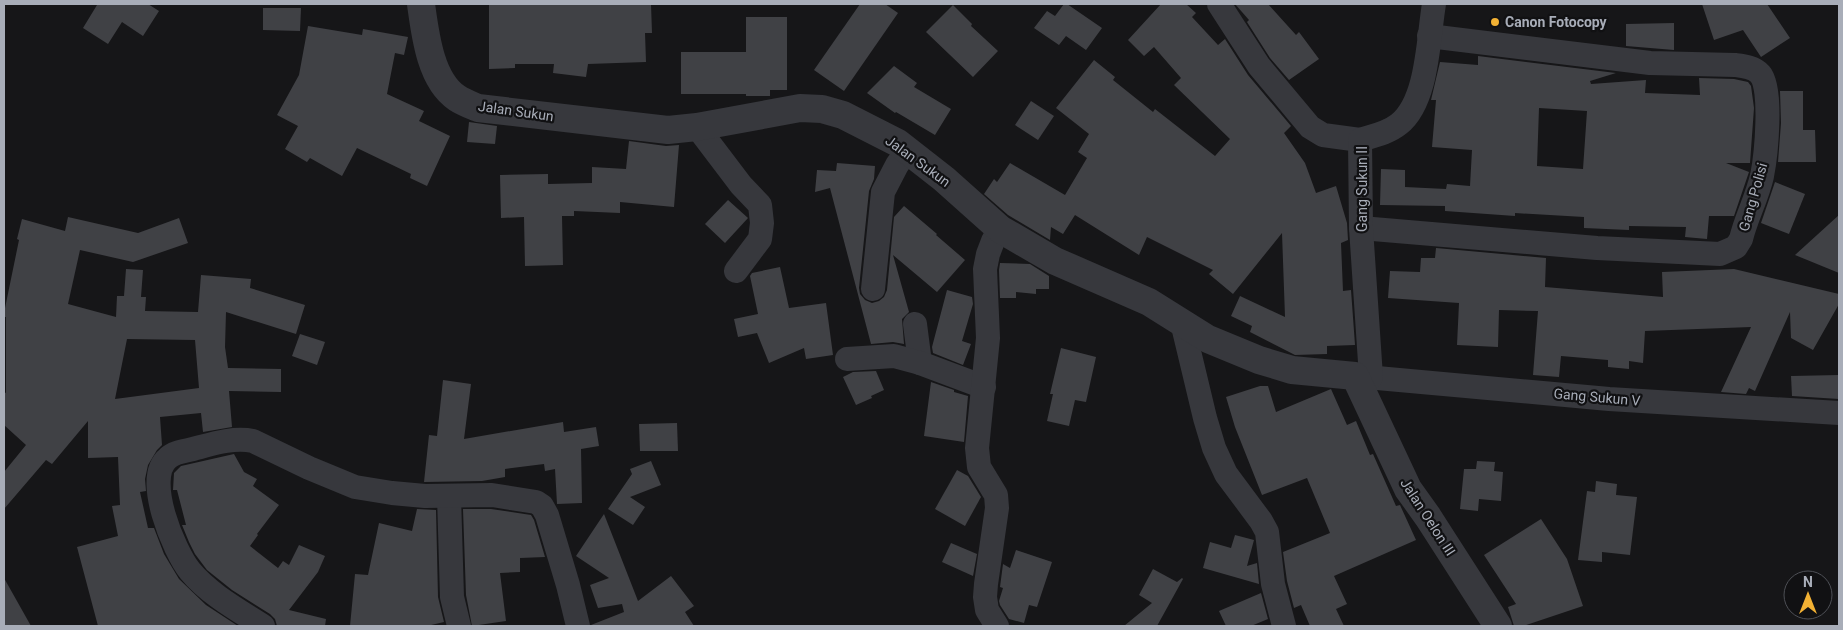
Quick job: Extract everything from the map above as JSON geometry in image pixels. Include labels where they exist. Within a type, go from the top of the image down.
[{"type":"street","name":"Jalan Sukun","points":[[421,4],[428,48],[438,76],[455,97],[478,108],[636,128],[668,130],[696,127],[800,108],[822,109],[843,115],[898,143],[944,179],[1000,229],[1054,261],[1149,302],[1208,339],[1259,360],[1292,370],[1363,377]]},
{"type":"street","points":[[1218,4],[1259,66],[1310,127],[1323,135],[1360,140]]},
{"type":"street","name":"Gang Sukun II","points":[[1363,377],[1360,140],[1381,134],[1397,126],[1408,116],[1416,103],[1423,81],[1434,4]]},
{"type":"street","name":"Gang Polisi","points":[[1361,228],[1597,248],[1720,254],[1736,247],[1741,239],[1761,178],[1765,151],[1767,93],[1764,81],[1759,73],[1747,67],[1734,65],[1650,63],[1429,36]]},
{"type":"street","points":[[696,127],[741,185],[760,205],[762,223],[760,239],[736,271]]},
{"type":"street","points":[[874,289],[883,192],[896,165],[908,151]]},
{"type":"street","points":[[990,624],[987,610],[986,584],[998,508],[996,495],[979,467],[977,457],[988,338],[985,269],[992,241],[1000,229]]},
{"type":"street","points":[[1182,322],[1214,448],[1226,474],[1267,532],[1277,624]]},
{"type":"street","points":[[915,324],[920,363]]},
{"type":"street","points":[[847,359],[894,356],[920,363],[984,387]]},
{"type":"street","name":"Gang Sukun V","points":[[1363,377],[1609,399],[1839,413]]},
{"type":"street","name":"Jalan Oelon III","points":[[1363,377],[1408,489],[1498,626]]},
{"type":"street","points":[[263,626],[211,591],[190,571],[181,556],[170,532],[158,485],[159,472],[168,457],[219,443],[246,440],[253,441],[309,468],[355,487],[392,493],[449,496],[492,495],[536,502],[542,506],[547,515],[578,626]]},
{"type":"street","points":[[449,496],[452,597],[459,626]]},
{"type":"building","points":[[95,4],[148,4],[159,11],[143,36],[122,22],[108,44],[83,28],[97,5]]},
{"type":"building","points":[[489,4],[651,4],[652,33],[645,33],[646,62],[588,64],[586,77],[553,73],[554,64],[515,64],[515,68],[489,69]]},
{"type":"building","points":[[860,4],[885,4],[898,13],[844,91],[814,70]]},
{"type":"building","points":[[1064,4],[1067,4],[1102,28],[1086,50],[1066,36],[1059,45],[1034,28],[1047,11],[1055,16]]},
{"type":"building","points":[[1161,4],[1186,4],[1196,13],[1192,17],[1218,45],[1225,39],[1248,75],[1291,126],[1284,133],[1305,163],[1316,193],[1336,186],[1347,223],[1348,240],[1341,243],[1343,291],[1351,290],[1355,345],[1327,346],[1327,354],[1295,355],[1250,332],[1252,326],[1231,316],[1240,296],[1285,317],[1282,233],[1233,294],[1209,274],[1213,270],[1147,237],[1139,255],[1075,215],[1063,234],[1051,227],[1050,240],[1008,215],[984,194],[994,179],[997,182],[1010,163],[1065,195],[1087,158],[1078,152],[1089,134],[1056,108],[1094,60],[1115,77],[1113,80],[1153,112],[1155,109],[1215,156],[1230,139],[1174,85],[1181,78],[1154,47],[1144,56],[1128,40]]},
{"type":"building","points":[[1235,4],[1268,4],[1296,35],[1299,32],[1319,59],[1289,80],[1270,58],[1247,22],[1249,20]]},
{"type":"building","points":[[1702,4],[1767,4],[1790,38],[1761,57],[1743,30],[1714,40]]},
{"type":"building","points":[[953,5],[972,24],[971,26],[998,51],[973,77],[926,32]]},
{"type":"building","points":[[263,8],[301,8],[300,31],[263,30]]},
{"type":"building","points":[[746,17],[787,17],[787,90],[770,90],[770,96],[681,94],[681,52],[746,52]]},
{"type":"building","points":[[1674,23],[1674,50],[1626,46],[1626,24]]},
{"type":"building","points":[[308,26],[362,35],[363,29],[408,37],[404,55],[395,53],[387,94],[424,111],[419,121],[450,136],[427,186],[410,178],[411,174],[357,148],[342,176],[310,158],[307,162],[285,149],[298,126],[277,115],[299,75]]},
{"type":"building","points":[[1478,56],[1616,73],[1590,81],[1591,84],[1646,80],[1645,93],[1700,95],[1699,78],[1734,79],[1748,82],[1751,86],[1754,108],[1750,163],[1726,163],[1749,172],[1734,216],[1709,216],[1707,239],[1685,237],[1686,227],[1629,226],[1629,230],[1584,228],[1584,217],[1515,213],[1515,216],[1445,211],[1445,206],[1380,205],[1381,169],[1405,170],[1405,187],[1446,189],[1447,184],[1470,186],[1472,150],[1432,147],[1436,100],[1431,100],[1440,62],[1478,65]],"holes":[[[1539,108],[1587,111],[1583,169],[1537,166]]]},
{"type":"building","points":[[894,66],[917,83],[914,87],[951,109],[935,135],[895,113],[867,93]]},
{"type":"building","points":[[1780,91],[1803,91],[1803,130],[1815,130],[1816,162],[1778,162],[1781,123]]},
{"type":"building","points":[[1031,101],[1054,116],[1038,140],[1015,125]]},
{"type":"building","points":[[469,122],[497,126],[495,144],[467,142]]},
{"type":"building","points":[[629,141],[666,146],[679,145],[674,207],[620,202],[620,213],[574,211],[574,216],[562,216],[563,265],[525,266],[524,217],[501,218],[500,175],[548,174],[548,184],[592,183],[592,167],[626,169]]},
{"type":"building","points":[[837,163],[875,166],[874,179],[869,191],[859,288],[860,294],[865,300],[872,303],[879,301],[884,297],[887,290],[894,217],[904,206],[965,260],[937,292],[893,255],[909,312],[902,319],[904,344],[893,342],[871,344],[830,188],[815,192],[817,170],[836,171]]},
{"type":"building","points":[[1775,182],[1805,194],[1789,234],[1761,223]]},
{"type":"building","points":[[728,200],[748,218],[725,243],[705,224]]},
{"type":"building","points":[[1839,215],[1839,273],[1795,255]]},
{"type":"building","points":[[68,217],[138,233],[179,218],[188,243],[133,262],[80,250],[68,304],[116,317],[117,296],[124,296],[126,269],[143,270],[141,297],[146,297],[145,311],[198,312],[201,275],[251,279],[250,288],[305,305],[296,334],[226,312],[225,347],[228,368],[281,369],[281,392],[229,391],[232,427],[203,432],[201,413],[160,417],[162,445],[148,465],[145,479],[146,491],[140,492],[148,528],[154,528],[164,554],[179,579],[206,605],[238,626],[98,626],[77,547],[118,536],[112,506],[120,505],[118,457],[88,458],[88,421],[52,464],[46,460],[4,509],[4,472],[26,445],[4,425],[6,317],[4,317],[4,313],[19,240],[17,239],[22,219],[65,231]],"holes":[[[127,339],[195,340],[199,388],[115,399]]]},
{"type":"building","points":[[1436,248],[1546,258],[1545,287],[1663,297],[1662,272],[1734,269],[1839,294],[1839,304],[1813,350],[1791,338],[1790,312],[1755,391],[1749,388],[1746,394],[1721,392],[1751,327],[1645,331],[1643,363],[1629,361],[1629,369],[1608,367],[1608,360],[1561,356],[1559,377],[1533,375],[1538,311],[1499,310],[1498,347],[1457,345],[1459,303],[1388,298],[1390,271],[1420,272],[1421,258],[1435,258]]},
{"type":"building","points":[[1000,263],[1030,264],[1049,276],[1049,289],[1036,289],[1036,294],[1016,292],[1016,298],[1000,298]]},
{"type":"building","points":[[780,267],[789,308],[826,303],[833,355],[806,359],[804,348],[769,363],[757,333],[738,337],[734,319],[758,314],[750,276],[752,273]]},
{"type":"building","points":[[947,290],[972,297],[973,304],[962,341],[971,344],[963,365],[933,353],[932,347]]},
{"type":"building","points":[[300,334],[325,342],[317,365],[292,356]]},
{"type":"building","points":[[1061,348],[1096,357],[1086,402],[1075,400],[1069,426],[1047,421],[1053,394],[1050,394]]},
{"type":"building","points":[[876,371],[884,390],[856,405],[843,377],[853,372]]},
{"type":"building","points":[[1839,375],[1839,399],[1792,396],[1791,376]]},
{"type":"building","points":[[443,380],[471,384],[464,439],[563,422],[564,432],[596,427],[599,446],[581,449],[582,503],[557,504],[555,469],[545,471],[544,464],[505,469],[505,477],[482,481],[424,482],[429,435],[437,436]]},
{"type":"building","points":[[931,382],[968,396],[964,442],[924,436]]},
{"type":"building","points":[[1260,386],[1268,386],[1276,412],[1331,389],[1347,425],[1356,421],[1370,455],[1373,454],[1396,506],[1400,505],[1416,540],[1334,576],[1347,604],[1336,609],[1344,626],[1310,626],[1301,605],[1294,608],[1287,581],[1283,552],[1330,533],[1307,478],[1262,495],[1235,427],[1226,397]]},
{"type":"building","points":[[677,423],[678,451],[640,451],[639,424]]},
{"type":"building","points":[[234,454],[244,472],[257,479],[253,486],[279,505],[250,546],[278,568],[283,561],[289,565],[299,545],[325,556],[318,572],[289,610],[326,619],[325,626],[277,626],[275,619],[270,614],[232,590],[207,570],[195,554],[182,525],[186,525],[177,490],[173,490],[174,473],[181,466]]},
{"type":"building","points":[[651,461],[661,485],[630,497],[645,507],[633,525],[608,509],[632,474],[630,469]]},
{"type":"building","points":[[1477,461],[1495,462],[1494,471],[1503,472],[1501,501],[1479,499],[1478,511],[1460,509],[1464,469],[1476,469]]},
{"type":"building","points":[[957,470],[968,476],[981,497],[965,526],[935,509]]},
{"type":"building","points":[[1596,481],[1617,484],[1616,495],[1637,497],[1630,555],[1602,552],[1602,562],[1578,560],[1587,491],[1595,492]]},
{"type":"building","points":[[417,509],[436,510],[438,597],[444,622],[427,626],[350,626],[355,574],[368,575],[379,523],[412,531]]},
{"type":"building","points":[[463,509],[491,509],[531,515],[534,520],[545,557],[520,558],[520,572],[500,573],[506,621],[472,626],[466,595]]},
{"type":"building","points":[[604,514],[638,601],[671,576],[694,606],[685,612],[694,626],[591,625],[624,612],[622,604],[598,608],[590,585],[609,578],[576,556]]},
{"type":"building","points":[[1541,519],[1567,559],[1583,606],[1523,626],[1514,626],[1508,607],[1516,604],[1484,555]]},
{"type":"building","points":[[1235,535],[1254,540],[1247,566],[1257,563],[1259,584],[1203,568],[1210,542],[1231,548]]},
{"type":"building","points":[[951,543],[977,554],[973,576],[942,562]]},
{"type":"building","points":[[1016,550],[1052,562],[1037,607],[1029,605],[1024,623],[1009,619],[999,601],[1003,588],[1000,587],[1003,564],[1010,568]]},
{"type":"building","points":[[1153,569],[1177,582],[1183,579],[1157,626],[1124,626],[1152,603],[1139,595]]},
{"type":"building","points":[[4,578],[31,626],[4,626]]},
{"type":"building","points":[[1261,593],[1268,619],[1251,626],[1226,626],[1219,611]]},
{"type":"place","name":"Canon Fotocopy","points":[[1495,22]]}]
